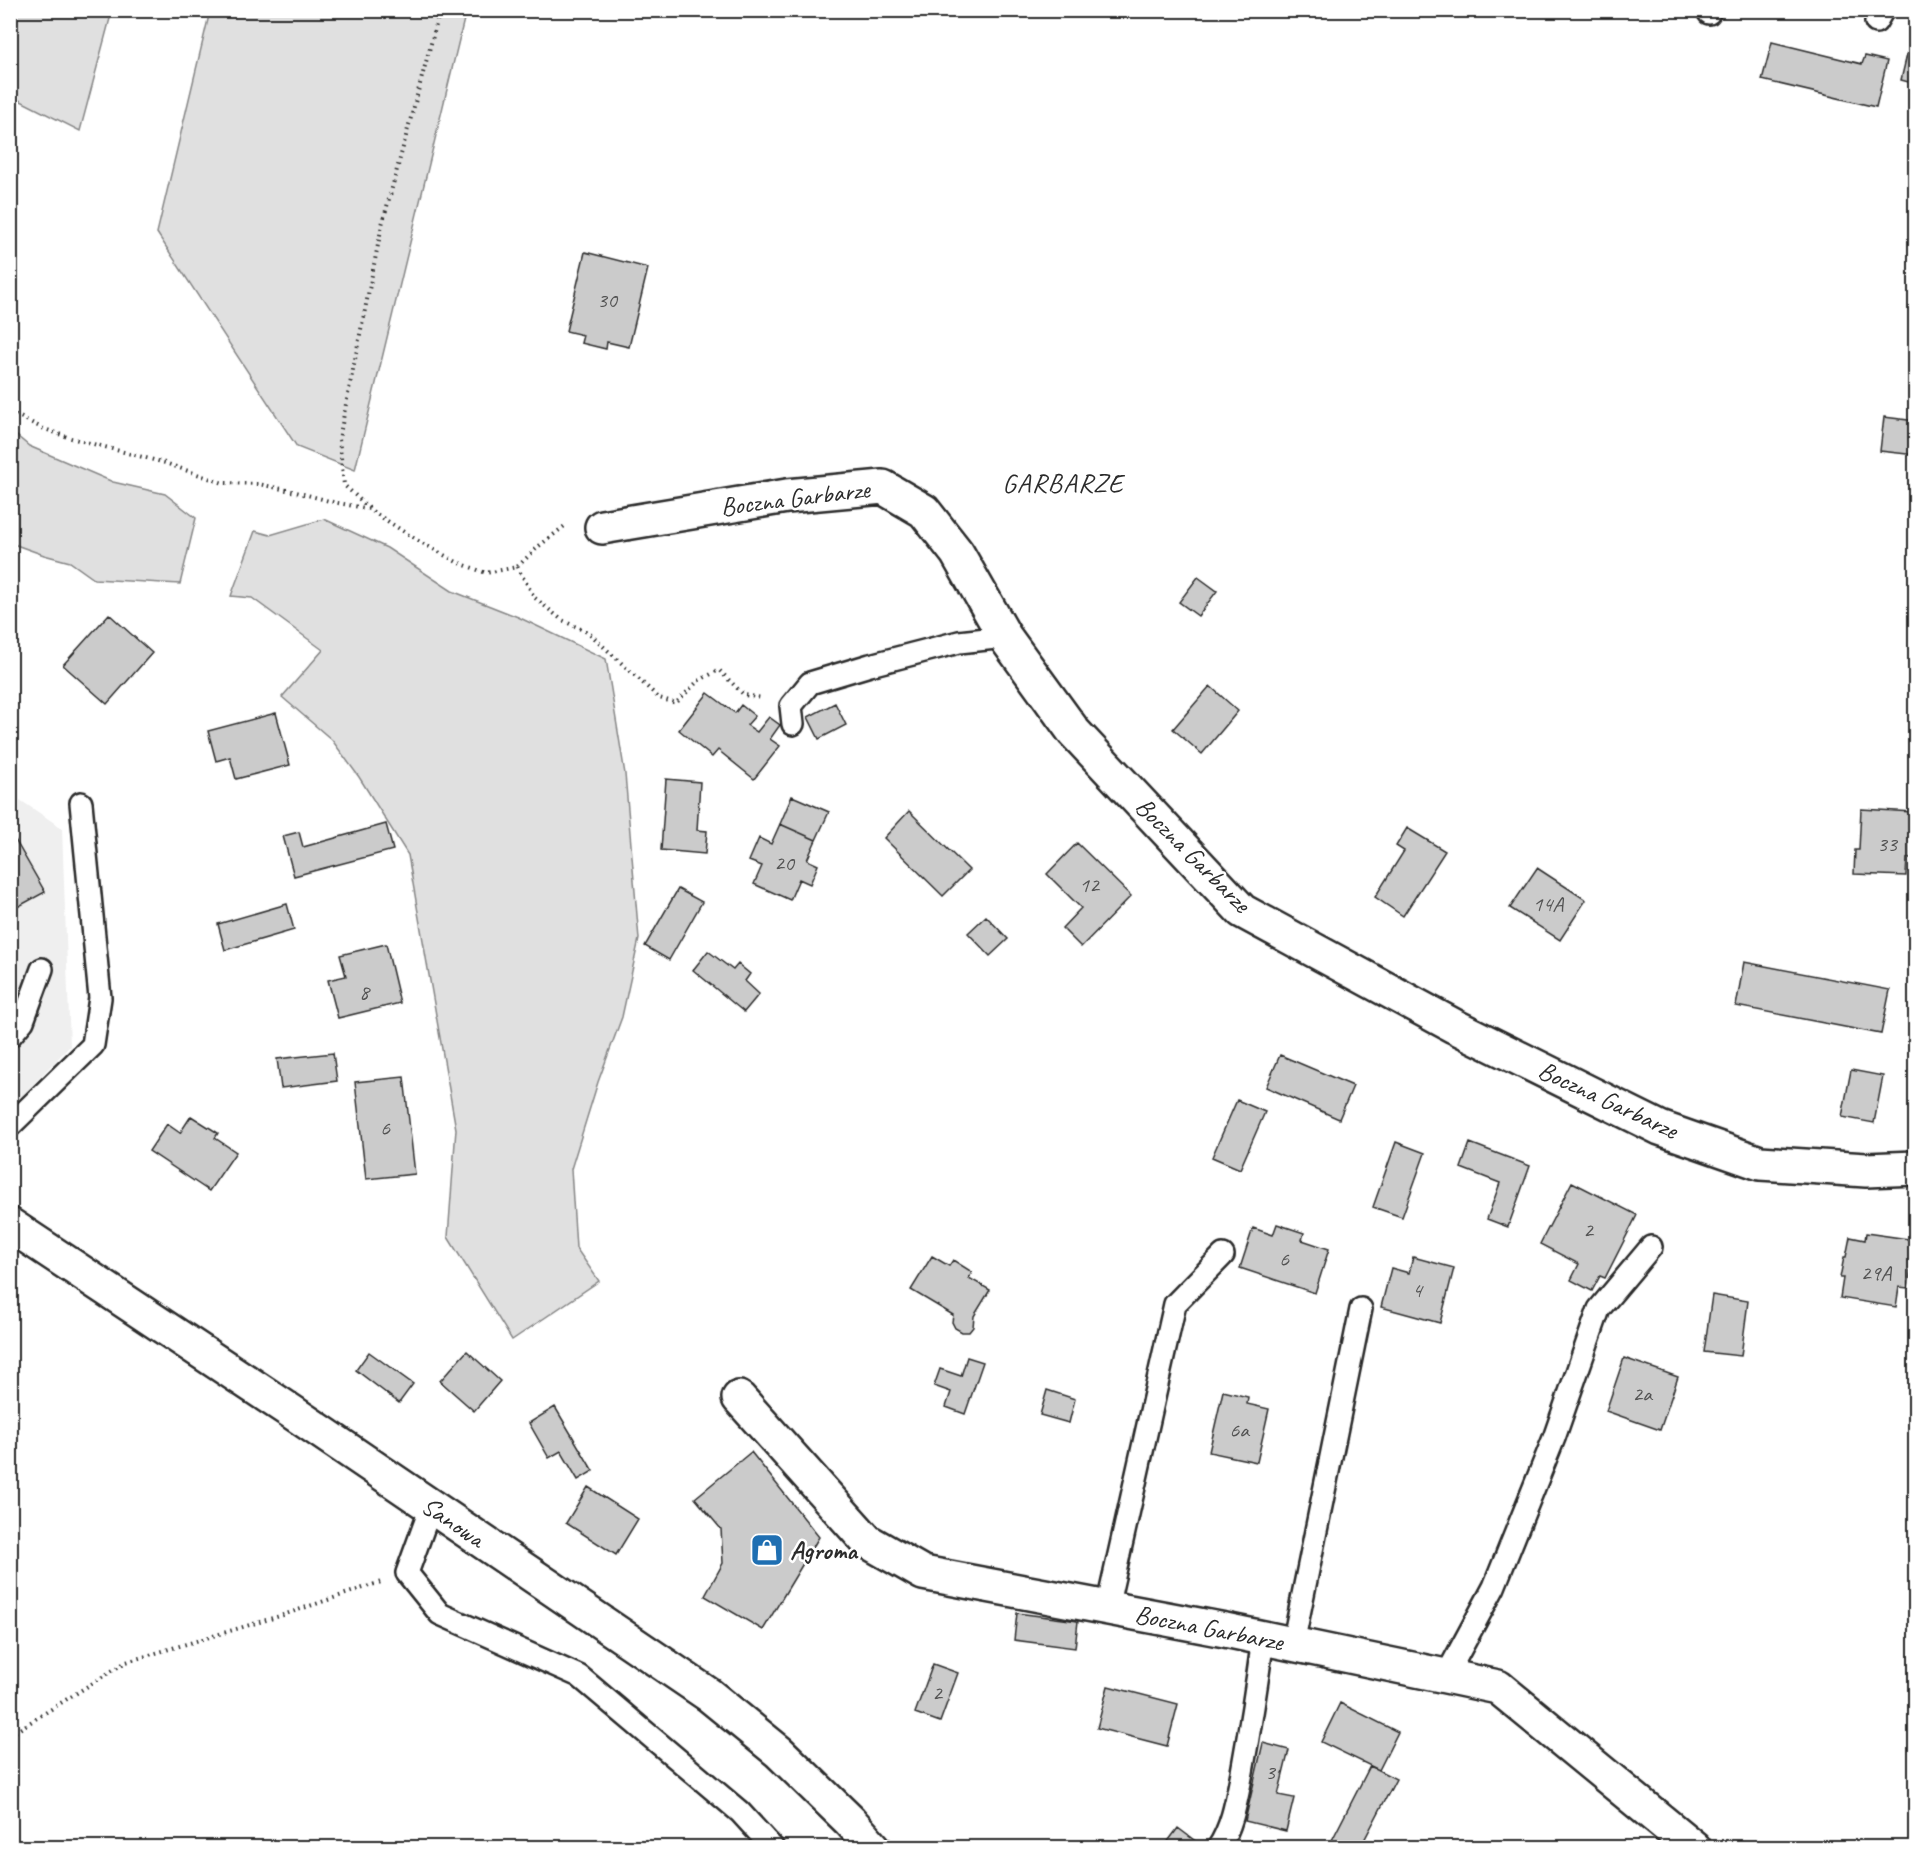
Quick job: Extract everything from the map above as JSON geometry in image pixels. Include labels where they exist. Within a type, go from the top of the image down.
[{"type":"street","name":"Boczna Garbarze","points":[[602,527],[786,496],[883,487],[924,511],[957,553],[1005,637],[1074,732],[1242,911],[1454,1026],[1660,1128],[1760,1163],[1866,1170],[1916,1168]]},
{"type":"street","name":"Sanowa","points":[[10,1225],[292,1412],[709,1695],[779,1752],[850,1821],[874,1848]]},
{"type":"street","name":"Boczna Garbarze","points":[[739,1398],[867,1541],[923,1573],[1278,1641],[1498,1687],[1694,1848]]},
{"type":"lane","points":[[793,724],[791,706],[810,683],[959,642],[1005,637]]},
{"type":"lane","points":[[10,1126],[93,1046],[100,998],[81,804]]},
{"type":"lane","points":[[10,1036],[23,1020],[42,969]]},
{"type":"lane","points":[[1446,1676],[1494,1587],[1554,1438],[1599,1310],[1651,1247]]},
{"type":"lane","points":[[1107,1608],[1175,1304],[1223,1255]]},
{"type":"lane","points":[[1218,1848],[1235,1809],[1251,1721],[1278,1641],[1361,1309]]},
{"type":"lane","points":[[431,1507],[407,1573],[440,1614],[579,1676],[740,1812],[773,1848]]},
{"type":"path","points":[[440,10],[382,225],[339,439],[344,485],[369,509],[415,539],[457,562],[486,573],[517,567],[539,546],[568,524],[602,527]]},
{"type":"path","points":[[10,412],[59,434],[165,463],[223,483],[259,484],[369,509]]},
{"type":"path","points":[[517,567],[535,598],[562,620],[589,633],[659,698],[676,703],[698,681],[719,670],[744,695],[774,700],[791,695],[810,683]]},
{"type":"path","points":[[10,1736],[126,1662],[283,1615],[407,1573]]},
{"type":"shaded area","points":[[10,11],[112,11],[80,131],[11,96]]},
{"type":"shaded area","points":[[210,11],[466,11],[355,470],[297,447],[157,233]]},
{"type":"shaded area","points":[[11,431],[29,446],[113,482],[165,494],[196,518],[180,584],[94,579],[70,562],[44,555],[11,541]]},
{"type":"shaded area","points":[[324,519],[387,548],[452,591],[518,617],[606,659],[625,774],[639,939],[622,1017],[598,1082],[571,1169],[576,1248],[599,1281],[512,1340],[448,1237],[456,1129],[408,855],[359,777],[332,740],[282,697],[323,650],[252,598],[231,596],[255,531],[270,535]]},
{"type":"shaded area","points":[[11,794],[62,828],[70,1046],[11,1107]]},
{"type":"building","points":[[1914,25],[1916,25],[1916,84],[1901,80]]},
{"type":"building","points":[[1772,42],[1862,64],[1865,56],[1887,61],[1876,107],[1762,80]]},
{"type":"building","points":[[585,252],[648,268],[629,347],[607,342],[606,349],[581,343],[583,335],[566,331]]},
{"type":"building","points":[[1884,417],[1916,421],[1916,455],[1880,451]]},
{"type":"building","points":[[1198,577],[1217,591],[1198,616],[1179,602]]},
{"type":"building","points":[[109,614],[152,653],[107,704],[63,665]]},
{"type":"building","points":[[1210,686],[1238,711],[1202,754],[1173,729]]},
{"type":"building","points":[[708,693],[735,713],[741,705],[755,716],[747,725],[757,732],[769,717],[780,725],[770,739],[780,746],[754,779],[718,750],[712,757],[679,730]]},
{"type":"building","points":[[835,703],[846,725],[819,739],[808,717]]},
{"type":"building","points":[[276,713],[290,765],[236,779],[230,757],[216,761],[208,731]]},
{"type":"building","points":[[666,779],[700,782],[697,830],[707,831],[705,854],[661,850]]},
{"type":"building","points":[[792,796],[829,812],[816,840],[780,824]]},
{"type":"building","points":[[1861,809],[1913,812],[1912,838],[1916,838],[1916,858],[1907,858],[1906,876],[1854,874],[1855,850],[1859,850]]},
{"type":"building","points":[[909,811],[969,870],[943,896],[884,838]]},
{"type":"building","points":[[386,824],[393,850],[294,876],[283,836],[299,832],[303,847]]},
{"type":"building","points":[[780,824],[816,840],[807,860],[818,865],[810,884],[799,879],[790,900],[754,884],[762,866],[749,861],[759,838],[771,844]]},
{"type":"building","points":[[1407,828],[1445,851],[1403,916],[1375,897],[1404,851],[1396,846]]},
{"type":"building","points":[[10,831],[45,892],[10,911]]},
{"type":"building","points":[[1077,843],[1131,896],[1081,947],[1062,928],[1081,908],[1047,874]]},
{"type":"building","points":[[1537,868],[1586,900],[1560,940],[1510,908]]},
{"type":"building","points":[[678,889],[702,902],[669,960],[645,946]]},
{"type":"building","points":[[287,904],[294,930],[225,950],[218,924]]},
{"type":"building","points":[[986,916],[1008,939],[990,956],[968,933]]},
{"type":"building","points":[[386,944],[400,1003],[338,1018],[328,980],[346,976],[340,955]]},
{"type":"building","points":[[708,951],[733,970],[738,964],[750,974],[745,981],[759,994],[744,1012],[693,970]]},
{"type":"building","points":[[1744,962],[1890,990],[1881,1034],[1736,1006]]},
{"type":"building","points":[[333,1053],[337,1081],[281,1088],[277,1059]]},
{"type":"building","points":[[1280,1055],[1353,1086],[1339,1119],[1266,1087]]},
{"type":"building","points":[[1851,1070],[1883,1076],[1874,1123],[1842,1117]]},
{"type":"building","points":[[404,1077],[415,1174],[366,1179],[355,1082]]},
{"type":"building","points":[[1237,1100],[1265,1112],[1240,1169],[1212,1157]]},
{"type":"building","points":[[191,1116],[218,1133],[215,1138],[236,1152],[209,1191],[149,1151],[167,1124],[180,1133]]},
{"type":"building","points":[[1396,1142],[1425,1153],[1402,1217],[1373,1207]]},
{"type":"building","points":[[1470,1143],[1530,1166],[1508,1227],[1487,1219],[1500,1183],[1461,1168]]},
{"type":"building","points":[[1572,1182],[1637,1215],[1605,1278],[1600,1276],[1592,1291],[1571,1280],[1579,1264],[1540,1244]]},
{"type":"building","points":[[1277,1224],[1304,1233],[1302,1240],[1329,1249],[1315,1293],[1240,1268],[1253,1228],[1273,1235]]},
{"type":"building","points":[[1866,1233],[1915,1240],[1908,1288],[1899,1287],[1896,1307],[1840,1298],[1843,1278],[1840,1278],[1850,1237],[1865,1240]]},
{"type":"building","points":[[932,1256],[949,1266],[953,1260],[972,1272],[969,1278],[990,1290],[974,1316],[973,1327],[969,1332],[962,1332],[955,1328],[952,1322],[953,1315],[911,1290]]},
{"type":"building","points":[[1413,1257],[1454,1268],[1440,1323],[1381,1307],[1391,1268],[1409,1273]]},
{"type":"building","points":[[1712,1295],[1748,1301],[1741,1356],[1704,1352]]},
{"type":"building","points":[[467,1351],[500,1381],[474,1411],[440,1381]]},
{"type":"building","points":[[369,1352],[413,1384],[399,1403],[356,1370]]},
{"type":"building","points":[[967,1357],[983,1362],[965,1414],[946,1407],[951,1392],[934,1386],[940,1369],[961,1376]]},
{"type":"building","points":[[1624,1358],[1678,1377],[1660,1430],[1606,1411]]},
{"type":"building","points":[[1047,1390],[1075,1399],[1069,1423],[1040,1415]]},
{"type":"building","points":[[1223,1391],[1248,1397],[1247,1404],[1269,1409],[1257,1462],[1209,1452]]},
{"type":"building","points":[[555,1407],[593,1471],[578,1480],[561,1451],[549,1458],[529,1423]]},
{"type":"building","name":"Agroma","points":[[751,1452],[819,1537],[763,1630],[705,1596],[723,1563],[721,1529],[695,1498]]},
{"type":"building","points":[[588,1487],[638,1519],[616,1555],[566,1523]]},
{"type":"building","points":[[1017,1613],[1078,1621],[1075,1648],[1014,1640]]},
{"type":"building","points":[[933,1664],[958,1673],[940,1722],[915,1713]]},
{"type":"building","points":[[1108,1686],[1178,1704],[1167,1746],[1097,1728]]},
{"type":"building","points":[[1340,1703],[1398,1732],[1379,1770],[1321,1742]]},
{"type":"building","points":[[1263,1743],[1289,1750],[1278,1795],[1294,1798],[1286,1831],[1245,1821]]},
{"type":"building","points":[[1370,1766],[1396,1779],[1360,1848],[1328,1848]]},
{"type":"building","points":[[1178,1828],[1198,1843],[1195,1848],[1163,1848]]},
{"type":"place","name":"Agroma","points":[[767,1550]]},
{"type":"district","name":"GARBARZE","points":[[1063,483]]}]
